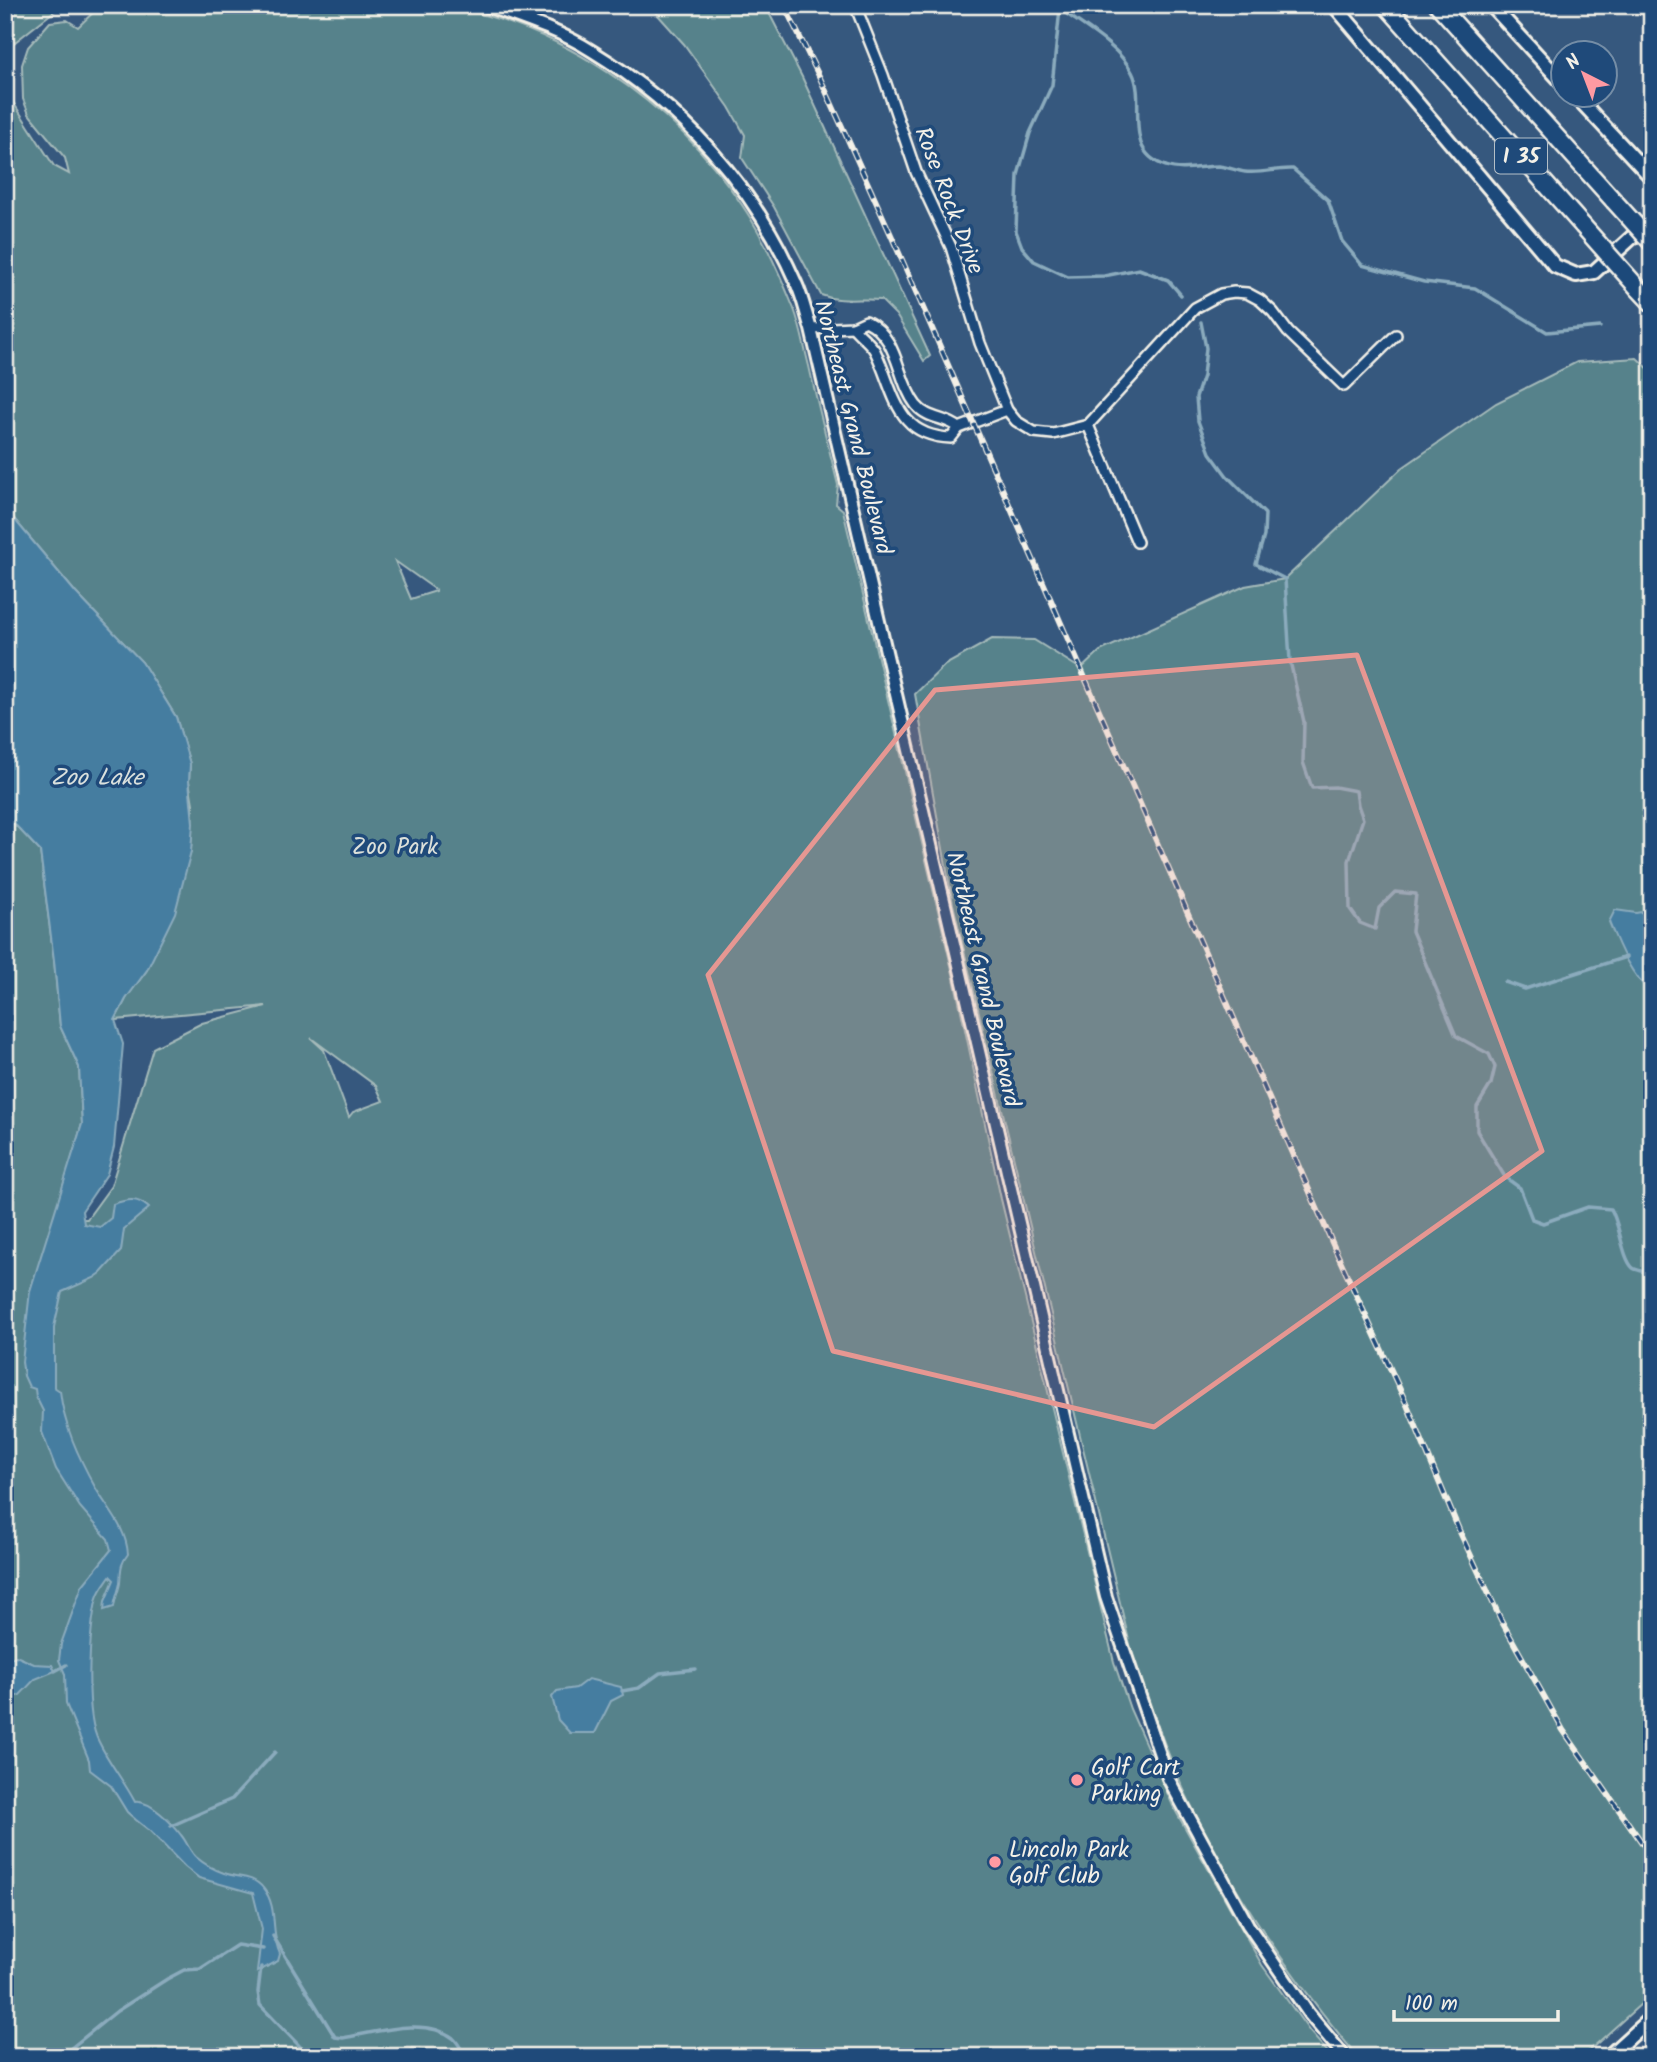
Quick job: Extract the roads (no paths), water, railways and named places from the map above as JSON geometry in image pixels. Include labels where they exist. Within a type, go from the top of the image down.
[{"type":"highway","name":"I 35","points":[[1386,5],[1652,303]]},
{"type":"highway","name":"I 35","points":[[1438,5],[1652,243]]},
{"type":"main road","points":[[1334,5],[1555,266],[1576,275],[1594,272],[1651,221]]},
{"type":"main road","points":[[1497,7],[1548,65]]},
{"type":"main road","points":[[1587,108],[1652,178]]},
{"type":"main road","points":[[1608,2057],[1652,2017]]},
{"type":"street","name":"Northeast Grand Boulevard","points":[[484,5],[533,22],[590,49],[676,112],[719,159],[772,232],[798,286],[811,329],[1106,1597],[1168,1778],[1248,1925],[1309,2014],[1345,2057]]},
{"type":"street","name":"Rose Rock Drive","points":[[855,5],[883,75],[916,172],[951,247],[980,343],[1007,410]]},
{"type":"street","points":[[853,327],[871,344],[901,414],[914,428],[933,438],[951,438],[959,428],[1007,410],[1016,421],[1034,432],[1053,434],[1088,425],[1185,317],[1205,300],[1221,293],[1247,293],[1260,300],[1288,332],[1344,386],[1396,335]]},
{"type":"street","points":[[811,329],[853,327],[866,321],[884,334],[916,405],[928,416],[951,421],[959,428]]},
{"type":"street","points":[[871,344],[884,334]]},
{"type":"street","points":[[880,366],[896,360]]},
{"type":"street","points":[[901,414],[916,405]]},
{"type":"street","points":[[1088,425],[1137,542]]},
{"type":"water","name":"Zoo Lake","points":[[5,508],[76,593],[142,662],[176,717],[190,764],[193,823],[191,851],[175,913],[147,970],[115,1020],[123,1044],[114,1147],[107,1174],[82,1211],[84,1224],[100,1227],[111,1218],[113,1204],[132,1200],[149,1208],[124,1229],[121,1251],[101,1273],[62,1292],[54,1327],[54,1387],[60,1391],[68,1429],[78,1452],[127,1544],[128,1554],[122,1564],[114,1607],[104,1610],[114,1580],[110,1576],[98,1595],[94,1612],[89,1672],[94,1729],[103,1750],[135,1802],[141,1802],[160,1813],[202,1862],[224,1873],[255,1881],[268,1895],[280,1954],[278,1961],[257,1972],[262,1929],[253,1893],[199,1878],[127,1812],[111,1786],[90,1770],[89,1760],[66,1704],[65,1674],[59,1660],[61,1644],[82,1586],[111,1550],[108,1539],[80,1507],[56,1469],[42,1432],[43,1411],[35,1389],[29,1387],[24,1376],[22,1362],[30,1291],[82,1124],[79,1067],[60,1026],[40,851],[5,814]]},
{"type":"water","points":[[1615,910],[1636,913],[1652,910],[1652,993],[1632,970],[1617,941],[1609,922]]},
{"type":"water","points":[[16,1656],[34,1664],[52,1665],[55,1671],[35,1679],[20,1695],[5,1700],[5,1660]]},
{"type":"water","points":[[588,1679],[621,1687],[623,1695],[611,1701],[595,1733],[570,1733],[558,1720],[552,1697],[557,1691],[576,1688]]},
{"type":"waterway","points":[[1057,5],[1109,45],[1126,62],[1136,84],[1139,137],[1152,159],[1178,169],[1219,166],[1251,172],[1293,169],[1328,200],[1342,241],[1362,265],[1424,282],[1475,288],[1547,332],[1600,327]]},
{"type":"waterway","points":[[1060,9],[1052,85],[1030,133],[1018,175],[1016,231],[1022,247],[1034,261],[1068,277],[1104,276],[1139,269],[1168,280],[1181,295]]},
{"type":"waterway","points":[[1201,322],[1206,348],[1203,376],[1196,397],[1198,421],[1210,453],[1227,476],[1265,514],[1264,536],[1256,564],[1285,579],[1290,661],[1304,722],[1303,762],[1312,788],[1335,787],[1356,791],[1363,819],[1349,861],[1350,909],[1360,923],[1375,929],[1379,908],[1395,892],[1416,894],[1412,931],[1456,1036],[1489,1054],[1495,1067],[1491,1084],[1477,1107],[1477,1131],[1505,1177],[1520,1188],[1532,1219],[1543,1223],[1588,1207],[1611,1209],[1626,1257],[1633,1268],[1644,1272],[1652,1259]]},
{"type":"waterway","points":[[1505,982],[1525,989],[1626,957]]},
{"type":"waterway","points":[[55,1671],[66,1665]]},
{"type":"waterway","points":[[622,1691],[639,1688],[660,1673],[696,1669]]},
{"type":"waterway","points":[[171,1826],[232,1799],[275,1752]]},
{"type":"waterway","points":[[273,1936],[335,2037],[343,2038],[399,2028],[428,2028],[453,2038],[466,2057]]},
{"type":"waterway","points":[[60,2057],[117,2011],[167,1979],[184,1970],[200,1969],[237,1945],[263,1949]]},
{"type":"waterway","points":[[261,1967],[258,1992],[260,2005],[310,2057]]},
{"type":"railway","points":[[784,5],[892,237],[1334,1247],[1408,1407],[1459,1530],[1501,1620],[1563,1730],[1652,1857]]},
{"type":"place","name":"Golf Cart Parking","points":[[1077,1780]]},
{"type":"place","name":"Lincoln Park Golf Club","points":[[995,1862]]},
{"type":"park label","name":"Zoo Park","points":[[395,846]]}]
